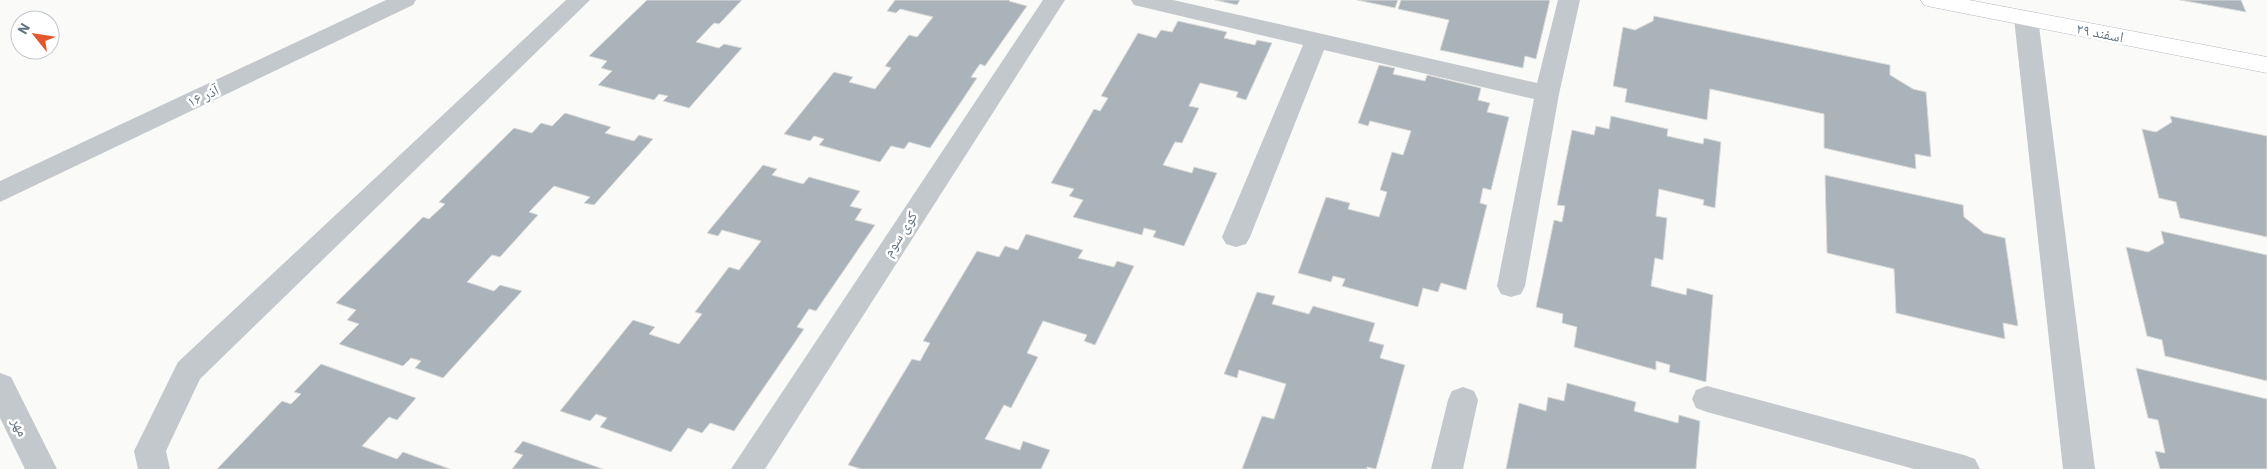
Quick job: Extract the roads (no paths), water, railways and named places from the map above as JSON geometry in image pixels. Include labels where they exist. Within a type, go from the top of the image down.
[{"type":"main road","name":"۲۹ اسفند","points":[[1932,0],[2267,65]]},
{"type":"street","name":"۱۶ آذر","points":[[0,192],[405,0]]},
{"type":"street","points":[[154,469],[150,451],[189,371],[579,0]]},
{"type":"street","name":"کوی سوم","points":[[747,469],[1054,0]]},
{"type":"street","points":[[1142,0],[1547,94]]},
{"type":"street","points":[[1511,286],[1547,94],[1569,0]]},
{"type":"street","points":[[2026,18],[2079,469]]},
{"type":"street","points":[[1236,237],[1316,41]]},
{"type":"street","name":"مهر","points":[[0,386],[41,469]]},
{"type":"street","points":[[1707,399],[1964,469]]},
{"type":"street","points":[[1448,469],[1463,400]]}]
